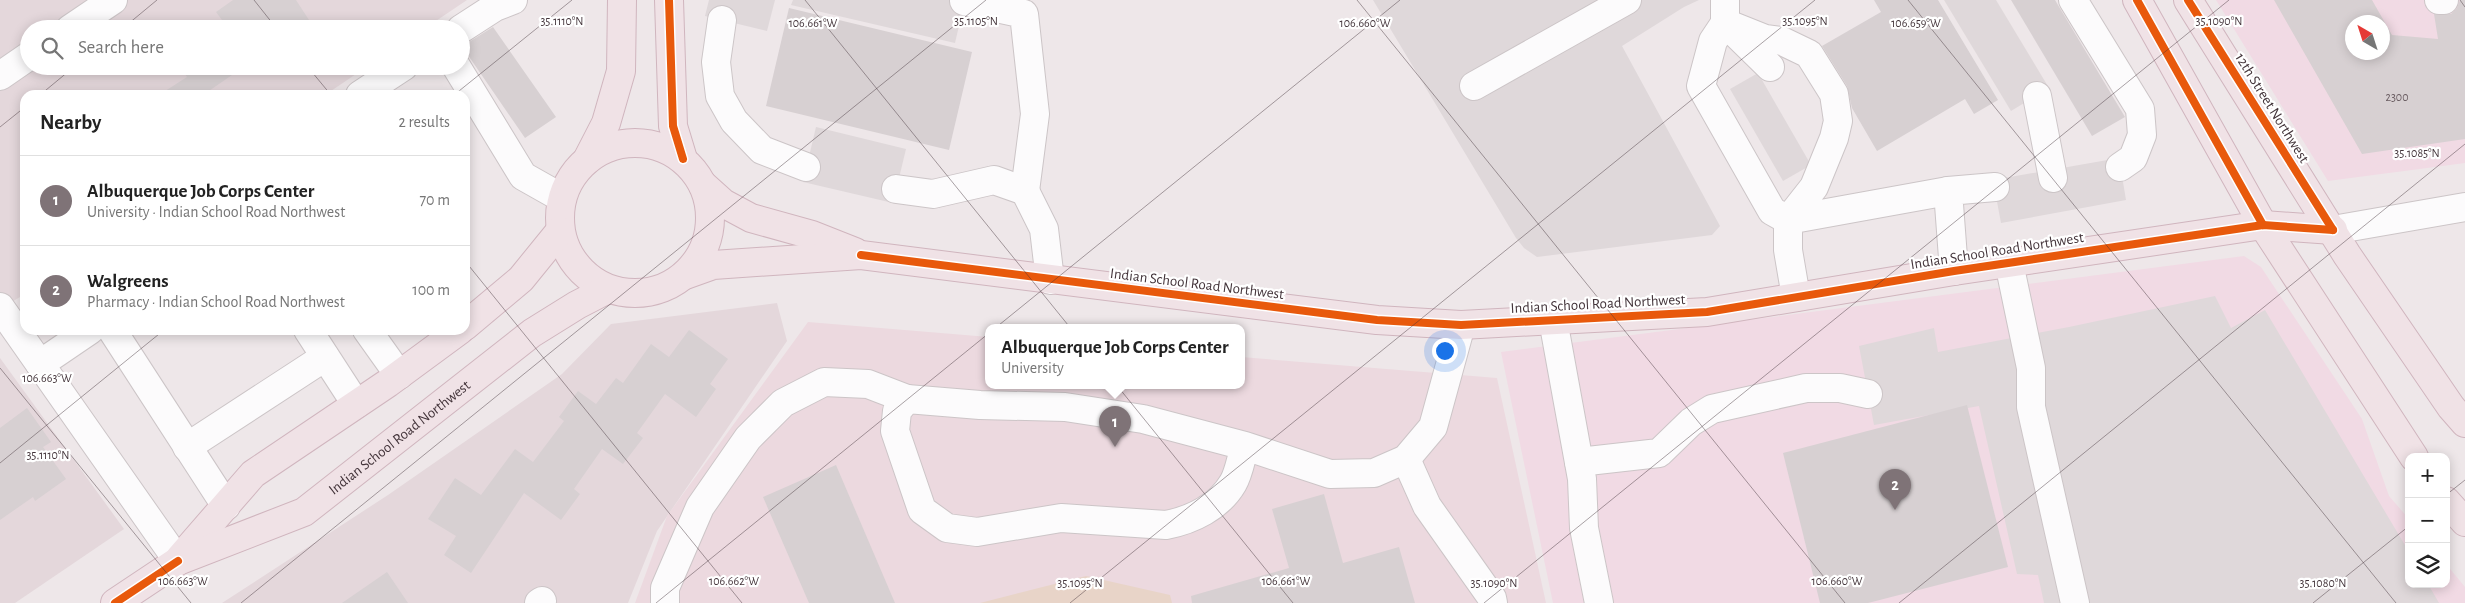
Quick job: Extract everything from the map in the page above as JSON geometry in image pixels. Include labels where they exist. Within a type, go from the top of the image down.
[{"type":"main road","points":[[586,160],[609,147],[635,143],[660,147],[682,159],[694,171],[703,185],[710,209],[710,233],[700,256],[685,275],[668,286],[648,293],[628,294],[608,289],[591,280],[576,266],[566,249],[560,231],[559,214],[562,198],[572,177],[586,160],[606,123],[621,71],[622,0]]},
{"type":"main road","points":[[669,0],[672,126],[682,159]]},
{"type":"main road","points":[[2137,0],[2262,225],[2411,453]]},
{"type":"main road","name":"12th Street Northwest","points":[[2188,0],[2365,281],[2451,406],[2465,423]]},
{"type":"main road","name":"Indian School Road Northwest","points":[[703,185],[723,203],[751,218],[812,235],[861,255]]},
{"type":"main road","name":"Indian School Road Northwest","points":[[685,275],[713,265],[861,255],[1377,320],[1462,325],[1707,312],[1954,271],[2262,225],[2333,230]]},
{"type":"main road","points":[[470,322],[521,279],[560,231]]},
{"type":"main road","name":"Indian School Road Northwest","points":[[178,560],[304,512],[532,333],[608,289]]},
{"type":"main road","name":"Indian School Road Northwest","points":[[116,603],[178,560],[254,474],[453,335]]},
{"type":"main road","points":[[2450,505],[2465,522]]},
{"type":"street","points":[[83,20],[113,0]]},
{"type":"street","points":[[470,23],[495,7],[512,0]]},
{"type":"street","points":[[1474,86],[1627,0]]},
{"type":"street","points":[[2073,0],[2140,109],[2142,135],[2133,158],[2120,167]]},
{"type":"street","points":[[2439,0],[2444,0]]},
{"type":"street","points":[[964,1],[1024,14],[1035,114],[1025,191],[1044,229],[1050,280]]},
{"type":"street","points":[[1725,11],[1770,67]]},
{"type":"street","points":[[1725,11],[1713,40],[1701,86],[1772,211],[1788,220],[1948,191],[1995,187]]},
{"type":"street","points":[[1725,11],[1764,39],[1782,41],[1810,54],[1834,94],[1838,121],[1834,138],[1814,187],[1788,220],[1788,250],[1796,297]]},
{"type":"street","points":[[722,20],[716,62],[720,96],[734,121],[762,150],[806,167]]},
{"type":"street","points":[[0,76],[20,62]]},
{"type":"street","points":[[368,90],[390,75]]},
{"type":"street","points":[[462,75],[524,176],[562,198]]},
{"type":"street","points":[[2037,96],[2053,178]]},
{"type":"street","points":[[896,189],[933,194],[994,180],[1025,191]]},
{"type":"street","points":[[1948,191],[1954,271]]},
{"type":"street","name":"Indian School Road Northwest","points":[[2333,230],[2465,207]]},
{"type":"street","points":[[2009,263],[2031,368],[2031,407],[2075,603]]},
{"type":"street","points":[[12,315],[20,329]]},
{"type":"street","points":[[1553,320],[1579,462],[1584,528],[1600,603]]},
{"type":"street","points":[[665,603],[665,588],[700,507],[748,438],[783,403],[824,382],[868,384],[907,399],[980,405],[1065,407],[1143,419],[1245,446],[1330,474],[1374,473],[1406,460],[1433,427],[1462,325]]},
{"type":"street","points":[[23,335],[40,364],[178,560]]},
{"type":"street","points":[[40,364],[83,335]]},
{"type":"street","points":[[115,335],[226,506]]},
{"type":"street","points":[[311,335],[356,404]]},
{"type":"street","points":[[370,335],[398,375]]},
{"type":"street","points":[[187,447],[325,356]]},
{"type":"street","points":[[1579,462],[1659,453],[1691,422],[1712,409],[1806,388],[1840,388],[1868,394]]},
{"type":"street","points":[[907,399],[897,411],[895,432],[922,510],[947,528],[976,532],[1061,518],[1166,525],[1182,522],[1216,503],[1233,483],[1245,446]]},
{"type":"street","points":[[1406,460],[1427,506],[1492,598],[1493,603]]},
{"type":"shaded area","points":[[0,0],[467,0],[437,20],[20,20],[20,75],[355,75],[332,90],[20,90],[20,297],[0,309]]},
{"type":"shaded area","points":[[709,0],[775,0],[767,31],[705,16]]},
{"type":"shaded area","points":[[793,0],[965,0],[955,43],[791,5]]},
{"type":"shaded area","points":[[1373,0],[1699,0],[1684,7],[1622,46],[1720,226],[1712,235],[1537,257],[1524,248],[1516,238]]},
{"type":"shaded area","points":[[1944,0],[1996,0],[2049,88],[2011,111]]},
{"type":"shaded area","points":[[2216,0],[2465,0],[2465,163],[2328,181]]},
{"type":"shaded area","points":[[1758,73],[1811,165],[1783,181],[1730,89]]},
{"type":"shaded area","points":[[816,127],[906,149],[893,203],[803,182]]},
{"type":"shaded area","points":[[2119,158],[2126,200],[2001,223],[1993,180]]},
{"type":"shaded area","points":[[2244,256],[2261,267],[2362,419],[2389,496],[2405,514],[2405,588],[2450,588],[2450,569],[2465,587],[2465,603],[1553,603],[1501,352]]},
{"type":"shaded area","points":[[2215,296],[2231,328],[2265,310],[2405,545],[2405,588],[2430,588],[2439,603],[2044,603],[2038,575],[2017,574],[1979,406],[1874,425],[1859,346],[1934,328],[1938,352]]},
{"type":"shaded area","points":[[777,303],[787,341],[657,531],[628,603],[222,603],[388,495],[562,374],[611,324]]},
{"type":"shaded area","points":[[808,322],[985,337],[985,389],[1245,389],[1245,357],[1497,378],[1546,603],[635,603],[667,516]]},
{"type":"shaded area","points":[[0,358],[124,529],[15,603],[0,603]]},
{"type":"shaded area","points":[[1086,576],[1170,595],[1172,603],[980,603]]},
{"type":"building","points":[[233,0],[296,0],[309,20],[222,20],[216,12]]},
{"type":"building","points":[[1874,0],[1938,0],[1998,100],[1974,114],[1965,99],[1877,151],[1852,108],[1847,86],[1822,46],[1881,12]]},
{"type":"building","points":[[2011,0],[2055,0],[2125,117],[2092,136]]},
{"type":"building","points":[[2274,0],[2372,0],[2381,15],[2345,15],[2345,60],[2390,60],[2390,32],[2392,35],[2438,39],[2434,14],[2451,14],[2457,8],[2460,0],[2465,0],[2465,139],[2362,154]]},
{"type":"building","points":[[789,8],[972,52],[949,150],[766,106]]},
{"type":"building","points":[[493,27],[556,117],[525,138],[470,58],[470,41]]},
{"type":"building","points":[[186,75],[232,75],[210,90],[167,90],[187,77]]},
{"type":"building","points":[[689,330],[728,359],[710,384],[716,389],[696,417],[665,394],[637,433],[643,438],[623,464],[602,449],[574,489],[580,494],[561,520],[524,493],[471,573],[444,555],[456,536],[428,519],[455,478],[481,495],[515,449],[533,462],[564,421],[559,417],[578,391],[596,404],[616,378],[623,383],[651,344],[669,357]]},
{"type":"building","points":[[1967,405],[2008,567],[1868,603],[1820,603],[1783,453]]},
{"type":"building","points":[[27,408],[51,442],[43,447],[66,479],[35,501],[33,497],[0,520],[0,428]]},
{"type":"building","points":[[836,465],[895,603],[809,603],[763,497]]},
{"type":"building","points":[[1324,494],[1343,563],[1399,547],[1415,603],[1192,603],[1191,596],[1289,568],[1272,509]]},
{"type":"building","points":[[387,572],[408,603],[342,603]]},
{"type":"cycle path","points":[[669,0],[673,126],[683,159]]},
{"type":"cycle path","points":[[2137,0],[2263,225]]},
{"type":"cycle path","points":[[2188,0],[2333,230]]},
{"type":"cycle path","points":[[861,255],[1377,320],[1461,325],[1707,312],[1954,271],[2263,225],[2333,230]]},
{"type":"cycle path","points":[[115,603],[178,561]]},
{"type":"place","name":"Albuquerque Job Corps Center","points":[[1115,447]]},
{"type":"place","name":"Walgreens","points":[[1895,510]]}]
